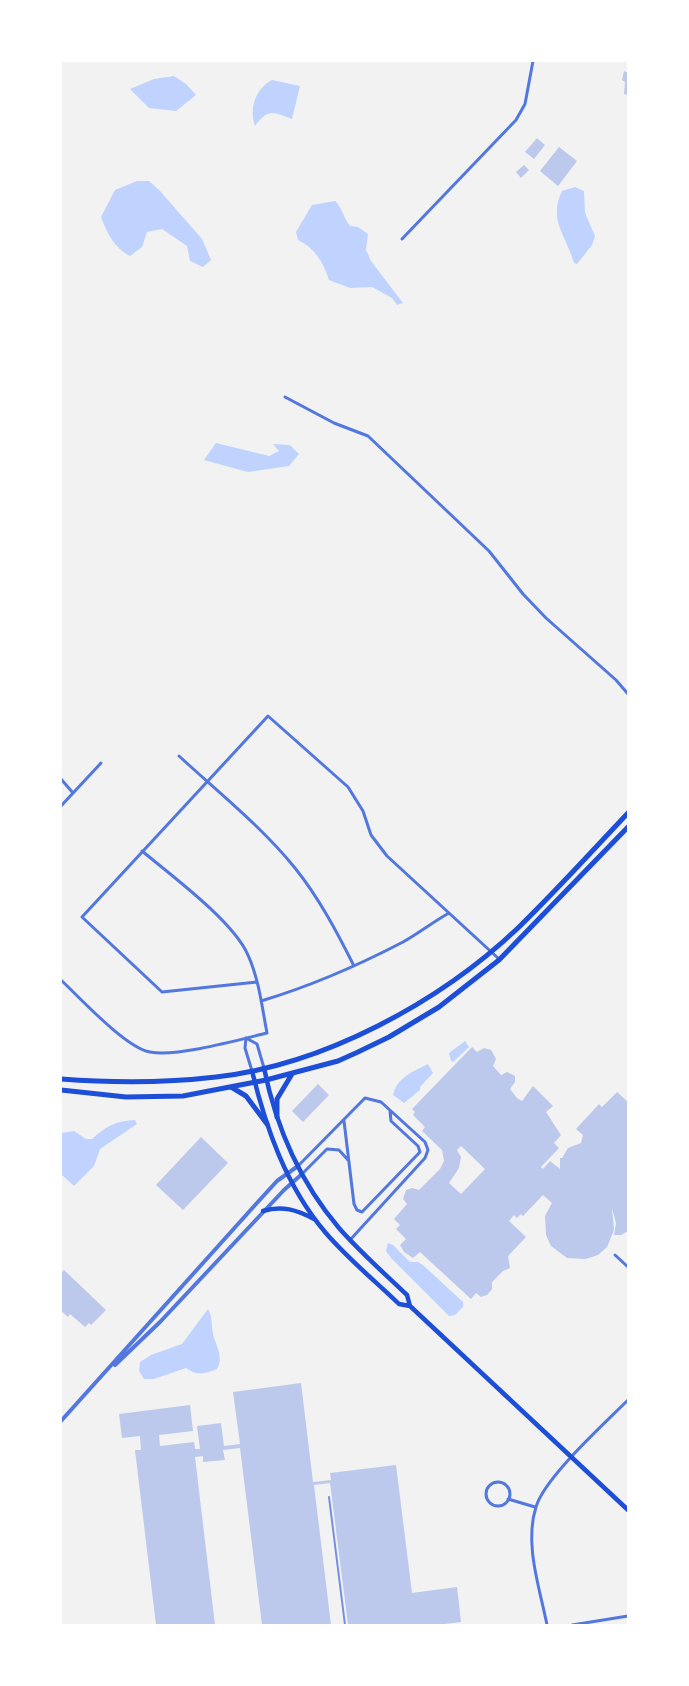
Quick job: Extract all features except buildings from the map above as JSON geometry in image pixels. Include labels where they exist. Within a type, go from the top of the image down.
[{"type":"main road","points":[[61,1079],[141,1082],[218,1077],[252,1071],[313,1053],[397,1016],[425,1000],[517,928],[628,812]]},
{"type":"main road","points":[[61,1090],[126,1097],[183,1096],[254,1083],[338,1061],[389,1037],[439,1007],[500,960],[628,827]]},
{"type":"main road","points":[[264,1068],[277,1117],[302,1174],[324,1209],[350,1240],[407,1295],[410,1306],[628,1510]]},
{"type":"main road","points":[[252,1071],[267,1124],[287,1174],[315,1220],[339,1247],[398,1304],[410,1306]]},
{"type":"main road","points":[[277,1117],[277,1099],[280,1090],[292,1074]]},
{"type":"main road","points":[[230,1087],[246,1096],[267,1124]]},
{"type":"main road","points":[[263,1211],[278,1207],[288,1208],[315,1220]]},
{"type":"street","points":[[402,239],[516,120],[525,104],[534,61]]},
{"type":"street","points":[[285,397],[334,423],[368,436],[489,551],[523,594],[546,618],[616,680],[628,694]]},
{"type":"street","points":[[257,982],[162,992],[82,917],[268,716],[348,787],[363,811],[371,835],[387,856],[500,960]]},
{"type":"street","points":[[179,756],[254,824],[295,867],[316,897],[354,966]]},
{"type":"street","points":[[61,806],[101,763]]},
{"type":"street","points":[[61,779],[73,793]]},
{"type":"street","points":[[61,980],[125,1039],[149,1052],[180,1052],[267,1033],[255,971],[244,946],[211,910],[142,851]]},
{"type":"street","points":[[261,1001],[314,984],[354,966],[405,941],[449,913]]},
{"type":"street","points":[[246,1038],[257,1044],[264,1068]]},
{"type":"street","points":[[246,1038],[246,1048],[252,1071]]},
{"type":"street","points":[[109,1370],[123,1351],[249,1210],[277,1181],[298,1166],[365,1098],[378,1100],[422,1139],[427,1146],[428,1154],[350,1240]]},
{"type":"street","points":[[344,1120],[355,1207],[362,1212],[420,1152],[418,1146],[391,1121],[390,1111]]},
{"type":"street","points":[[61,1421],[109,1370],[160,1322],[263,1211],[327,1149],[338,1150],[348,1160]]},
{"type":"street","points":[[615,1255],[628,1267]]},
{"type":"street","points":[[547,1625],[533,1548],[535,1507],[549,1483],[628,1400]]},
{"type":"street","points":[[492,1484],[503,1484],[510,1492],[508,1499],[503,1505],[495,1506],[487,1497],[487,1490],[492,1484]]},
{"type":"street","points":[[508,1499],[535,1507]]},
{"type":"street","points":[[572,1625],[628,1616]]},
{"type":"water","points":[[174,76],[186,84],[196,95],[176,111],[149,108],[130,89],[154,79]]},
{"type":"water","points":[[272,80],[300,86],[292,119],[271,113],[264,116],[255,126],[253,106],[255,100],[261,89]]},
{"type":"water","points":[[137,181],[149,181],[202,239],[211,260],[203,267],[190,261],[187,246],[162,229],[147,232],[142,247],[130,256],[115,244],[101,217],[115,190]]},
{"type":"water","points":[[575,187],[584,191],[585,213],[595,236],[592,245],[577,264],[574,263],[560,227],[557,211],[562,191]]},
{"type":"water","points":[[335,201],[350,226],[358,227],[368,234],[366,250],[371,261],[403,303],[397,305],[392,298],[372,287],[350,288],[329,280],[318,256],[298,240],[296,232],[312,205]]},
{"type":"water","points":[[216,443],[269,456],[279,451],[273,444],[290,445],[299,454],[289,466],[248,472],[204,460]]},
{"type":"water","points":[[465,1041],[469,1047],[453,1062],[451,1061],[449,1053]]},
{"type":"water","points":[[428,1064],[433,1073],[420,1087],[420,1090],[404,1103],[393,1095],[402,1079]]},
{"type":"water","points":[[135,1120],[137,1124],[100,1149],[94,1166],[74,1186],[61,1174],[61,1133],[74,1131],[86,1139],[92,1139],[112,1125]]},
{"type":"water","points":[[388,1243],[393,1245],[410,1262],[418,1262],[424,1266],[463,1302],[463,1307],[455,1315],[449,1316],[391,1258],[386,1251]]},
{"type":"water","points":[[208,1309],[220,1356],[217,1369],[201,1373],[186,1368],[154,1379],[144,1379],[139,1371],[140,1362],[151,1355],[182,1344]]},
{"type":"railway","points":[[329,1497],[345,1625]]}]
